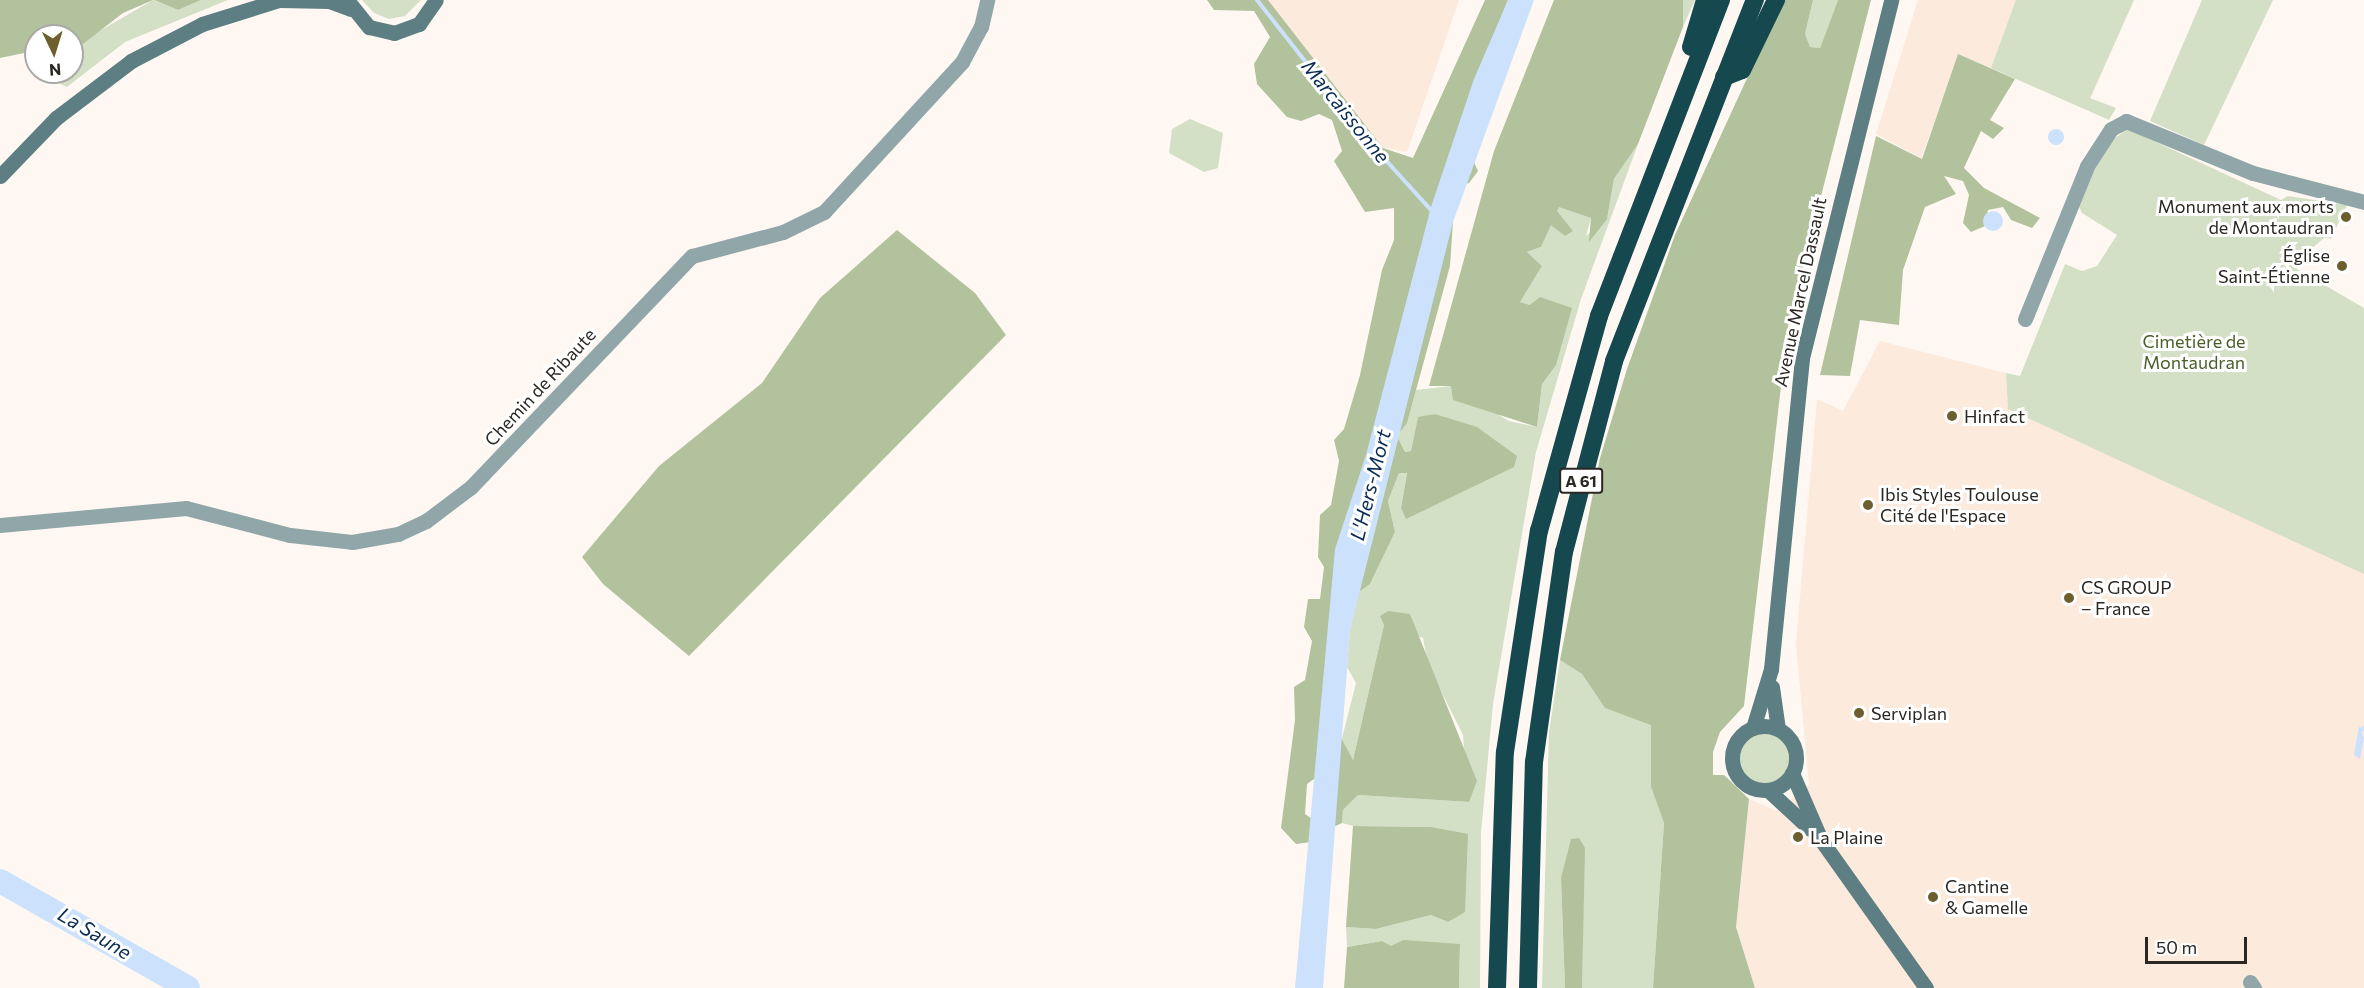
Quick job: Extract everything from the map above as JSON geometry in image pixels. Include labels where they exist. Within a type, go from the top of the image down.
[{"type":"highway","points":[[1660,151],[1705,0]]},
{"type":"highway","name":"A 61","points":[[1497,988],[1505,752],[1539,531],[1599,316],[1660,151],[1721,0]]},
{"type":"highway","name":"A 61","points":[[1527,988],[1534,762],[1564,552],[1614,362],[1755,0]]},
{"type":"highway","points":[[1724,77],[1742,70],[1776,0]]},
{"type":"street","points":[[0,176],[56,118],[131,61],[202,24],[279,0],[329,1],[349,5],[369,27],[394,33],[419,24],[437,2]]},
{"type":"street","name":"Chemin de Ribaute","points":[[0,525],[186,508],[290,535],[352,542],[398,534],[426,521],[471,487],[692,256],[783,232],[824,212],[962,62],[981,27],[987,0]]},
{"type":"street","name":"Avenue Marcel Dassault","points":[[1892,0],[1802,358],[1771,669],[1753,728],[1737,741],[1732,762],[1741,780],[1768,790],[1821,840],[1926,988]]},
{"type":"street","points":[[2025,319],[2087,166],[2111,129],[2126,121],[2253,173],[2364,202]]},
{"type":"street","name":"Avenue Marcel Dassault","points":[[1771,669],[1778,729],[1794,745],[1792,773],[1821,840]]},
{"type":"street","points":[[1753,728],[1778,729]]},
{"type":"street","points":[[1768,790],[1792,773]]},
{"type":"shaded area","points":[[1268,0],[1459,0],[1407,152],[1383,148]]},
{"type":"shaded area","points":[[1918,0],[2134,0],[2087,107],[1959,55],[1921,158],[1876,134]]},
{"type":"shaded area","points":[[1880,341],[2006,373],[2008,409],[2364,573],[2364,988],[1755,988],[1736,927],[1749,799],[1777,811],[1809,785],[1796,644],[1817,399],[1843,411]]},
{"type":"green space","points":[[0,0],[153,0],[123,13],[84,43],[84,24],[24,24],[24,53],[0,58]]},
{"type":"green space","points":[[153,0],[178,10],[201,0],[228,0],[125,42],[84,74],[84,40]]},
{"type":"green space","points":[[154,0],[201,0],[178,10]]},
{"type":"green space","points":[[362,0],[421,0],[405,16],[389,19],[374,13]]},
{"type":"green space","points":[[1207,0],[1268,0],[1383,148],[1413,158],[1485,0],[1508,0],[1458,127],[1478,171],[1469,183],[1440,190],[1453,222],[1450,266],[1407,423],[1397,436],[1405,452],[1411,451],[1418,417],[1435,414],[1477,427],[1517,456],[1514,467],[1406,519],[1401,508],[1407,473],[1399,473],[1388,501],[1395,532],[1370,584],[1359,592],[1352,577],[1379,462],[1378,429],[1349,520],[1327,654],[1325,708],[1353,760],[1384,625],[1380,616],[1388,611],[1410,614],[1477,781],[1469,802],[1358,795],[1343,810],[1342,823],[1325,831],[1324,800],[1314,779],[1307,784],[1305,814],[1314,820],[1311,842],[1296,844],[1281,828],[1295,720],[1294,687],[1305,680],[1312,641],[1304,627],[1308,599],[1320,599],[1324,567],[1318,557],[1320,515],[1331,505],[1339,461],[1334,440],[1344,429],[1360,375],[1382,270],[1394,240],[1394,208],[1365,212],[1334,161],[1342,151],[1332,120],[1319,114],[1301,121],[1287,117],[1257,84],[1254,64],[1270,37],[1254,11],[1214,10]]},
{"type":"green space","points":[[1554,0],[1683,0],[1683,27],[1638,144],[1614,179],[1607,219],[1589,242],[1591,218],[1559,207],[1557,211],[1573,231],[1565,236],[1551,225],[1541,247],[1527,252],[1542,266],[1520,302],[1530,305],[1540,297],[1572,308],[1556,365],[1542,384],[1537,427],[1453,400],[1451,386],[1429,386],[1494,151]]},
{"type":"green space","points":[[1683,0],[1695,0],[1683,27]]},
{"type":"green space","points":[[1783,0],[1813,0],[1805,34],[1810,47],[1820,48],[1838,0],[1871,0],[1788,326],[1744,706],[1720,732],[1713,752],[1713,775],[1724,775],[1749,799],[1736,927],[1755,988],[1653,988],[1664,823],[1651,787],[1651,725],[1605,708],[1582,674],[1560,660],[1600,458],[1627,369],[1675,235]]},
{"type":"green space","points":[[1813,0],[1838,0],[1820,48],[1810,47],[1805,34]]},
{"type":"green space","points":[[2016,0],[2134,0],[2090,98],[2116,108],[2109,120],[1991,68]]},
{"type":"green space","points":[[2202,0],[2273,0],[2204,145],[2150,121]]},
{"type":"green space","points":[[1958,54],[2015,79],[1990,120],[2004,128],[1993,139],[1981,131],[1964,168],[1984,188],[2040,218],[2032,228],[2011,220],[2003,207],[1988,210],[1985,226],[1971,232],[1963,223],[1969,195],[1963,181],[1944,176],[1956,194],[1925,207],[1903,270],[1899,325],[1860,320],[1850,376],[1820,375],[1876,136],[1922,159]]},
{"type":"green space","points":[[1190,119],[1223,133],[1218,168],[1204,172],[1169,153],[1172,129]]},
{"type":"green space","name":"Cimetière de Montaudran","points":[[2128,129],[2281,200],[2288,196],[2347,205],[2331,239],[2325,237],[2292,266],[2364,308],[2364,574],[2008,409],[2006,373],[2020,376],[2065,264],[2082,271],[2097,266],[2117,235],[2082,213],[2077,203],[2105,145]]},
{"type":"green space","points":[[1638,144],[1581,299],[1536,452],[1493,704],[1481,833],[1480,988],[1459,988],[1460,944],[1391,947],[1382,941],[1347,947],[1346,927],[1376,929],[1431,915],[1448,922],[1431,827],[1353,826],[1342,823],[1343,810],[1358,795],[1468,802],[1463,735],[1428,665],[1423,638],[1384,625],[1353,760],[1341,742],[1356,683],[1347,667],[1350,630],[1359,592],[1370,584],[1395,532],[1388,501],[1399,473],[1407,472],[1401,508],[1470,427],[1435,414],[1418,418],[1411,451],[1405,452],[1397,436],[1407,423],[1416,390],[1451,386],[1509,421],[1537,427],[1542,384],[1530,305],[1520,302],[1542,266],[1527,252],[1541,247],[1551,224],[1573,231],[1556,211],[1559,206],[1591,218],[1586,236],[1607,219],[1614,179]]},
{"type":"green space","points":[[897,230],[975,293],[1006,335],[689,656],[603,584],[582,557],[659,466],[762,383],[820,298]]},
{"type":"green space","points":[[1560,660],[1582,674],[1605,708],[1651,724],[1651,787],[1664,823],[1653,988],[1582,988],[1584,848],[1561,878],[1565,988],[1542,988],[1549,732]]},
{"type":"green space","points":[[1763,733],[1773,735],[1781,741],[1787,749],[1789,759],[1787,769],[1781,777],[1773,783],[1763,785],[1753,783],[1745,777],[1739,769],[1737,759],[1739,749],[1745,741],[1753,735]]},
{"type":"green space","points":[[1353,826],[1431,827],[1468,834],[1465,912],[1448,922],[1431,915],[1376,929],[1346,927]]},
{"type":"green space","points":[[1579,838],[1585,848],[1582,988],[1565,988],[1561,878],[1571,839]]},
{"type":"green space","points":[[1403,940],[1460,944],[1459,988],[1344,988],[1347,947],[1382,941],[1391,946]]},
{"type":"water","name":"L'Hers-Mort","points":[[1508,0],[1534,0],[1453,222],[1350,630],[1323,988],[1295,988],[1335,549],[1366,455],[1431,207],[1474,79]]},
{"type":"water","points":[[2056,129],[2062,131],[2064,137],[2062,143],[2056,145],[2050,143],[2048,137],[2050,131]]},
{"type":"water","points":[[1993,211],[2000,214],[2003,221],[2000,228],[1993,231],[1986,228],[1983,221],[1986,214]]},
{"type":"water","points":[[2359,726],[2364,738],[2360,759],[2354,755]]},
{"type":"waterway","name":"Marcaissonne","points":[[1257,0],[1363,135],[1432,211]]},
{"type":"waterway","name":"La Saune","points":[[0,881],[188,988]]},
{"type":"place","name":"Monument aux morts de Montaudran","points":[[2346,217]]},
{"type":"place","name":"Église Saint-Étienne","points":[[2342,266]]},
{"type":"place","name":"Hinfact","points":[[1952,416]]},
{"type":"place","name":"Ibis Styles Toulouse Cité de l'Espace","points":[[1868,505]]},
{"type":"place","name":"CS GROUP – France","points":[[2069,598]]},
{"type":"place","name":"Serviplan","points":[[1859,713]]},
{"type":"place","name":"La Plaine","points":[[1798,837]]},
{"type":"place","name":"Cantine & Gamelle","points":[[1933,897]]}]
